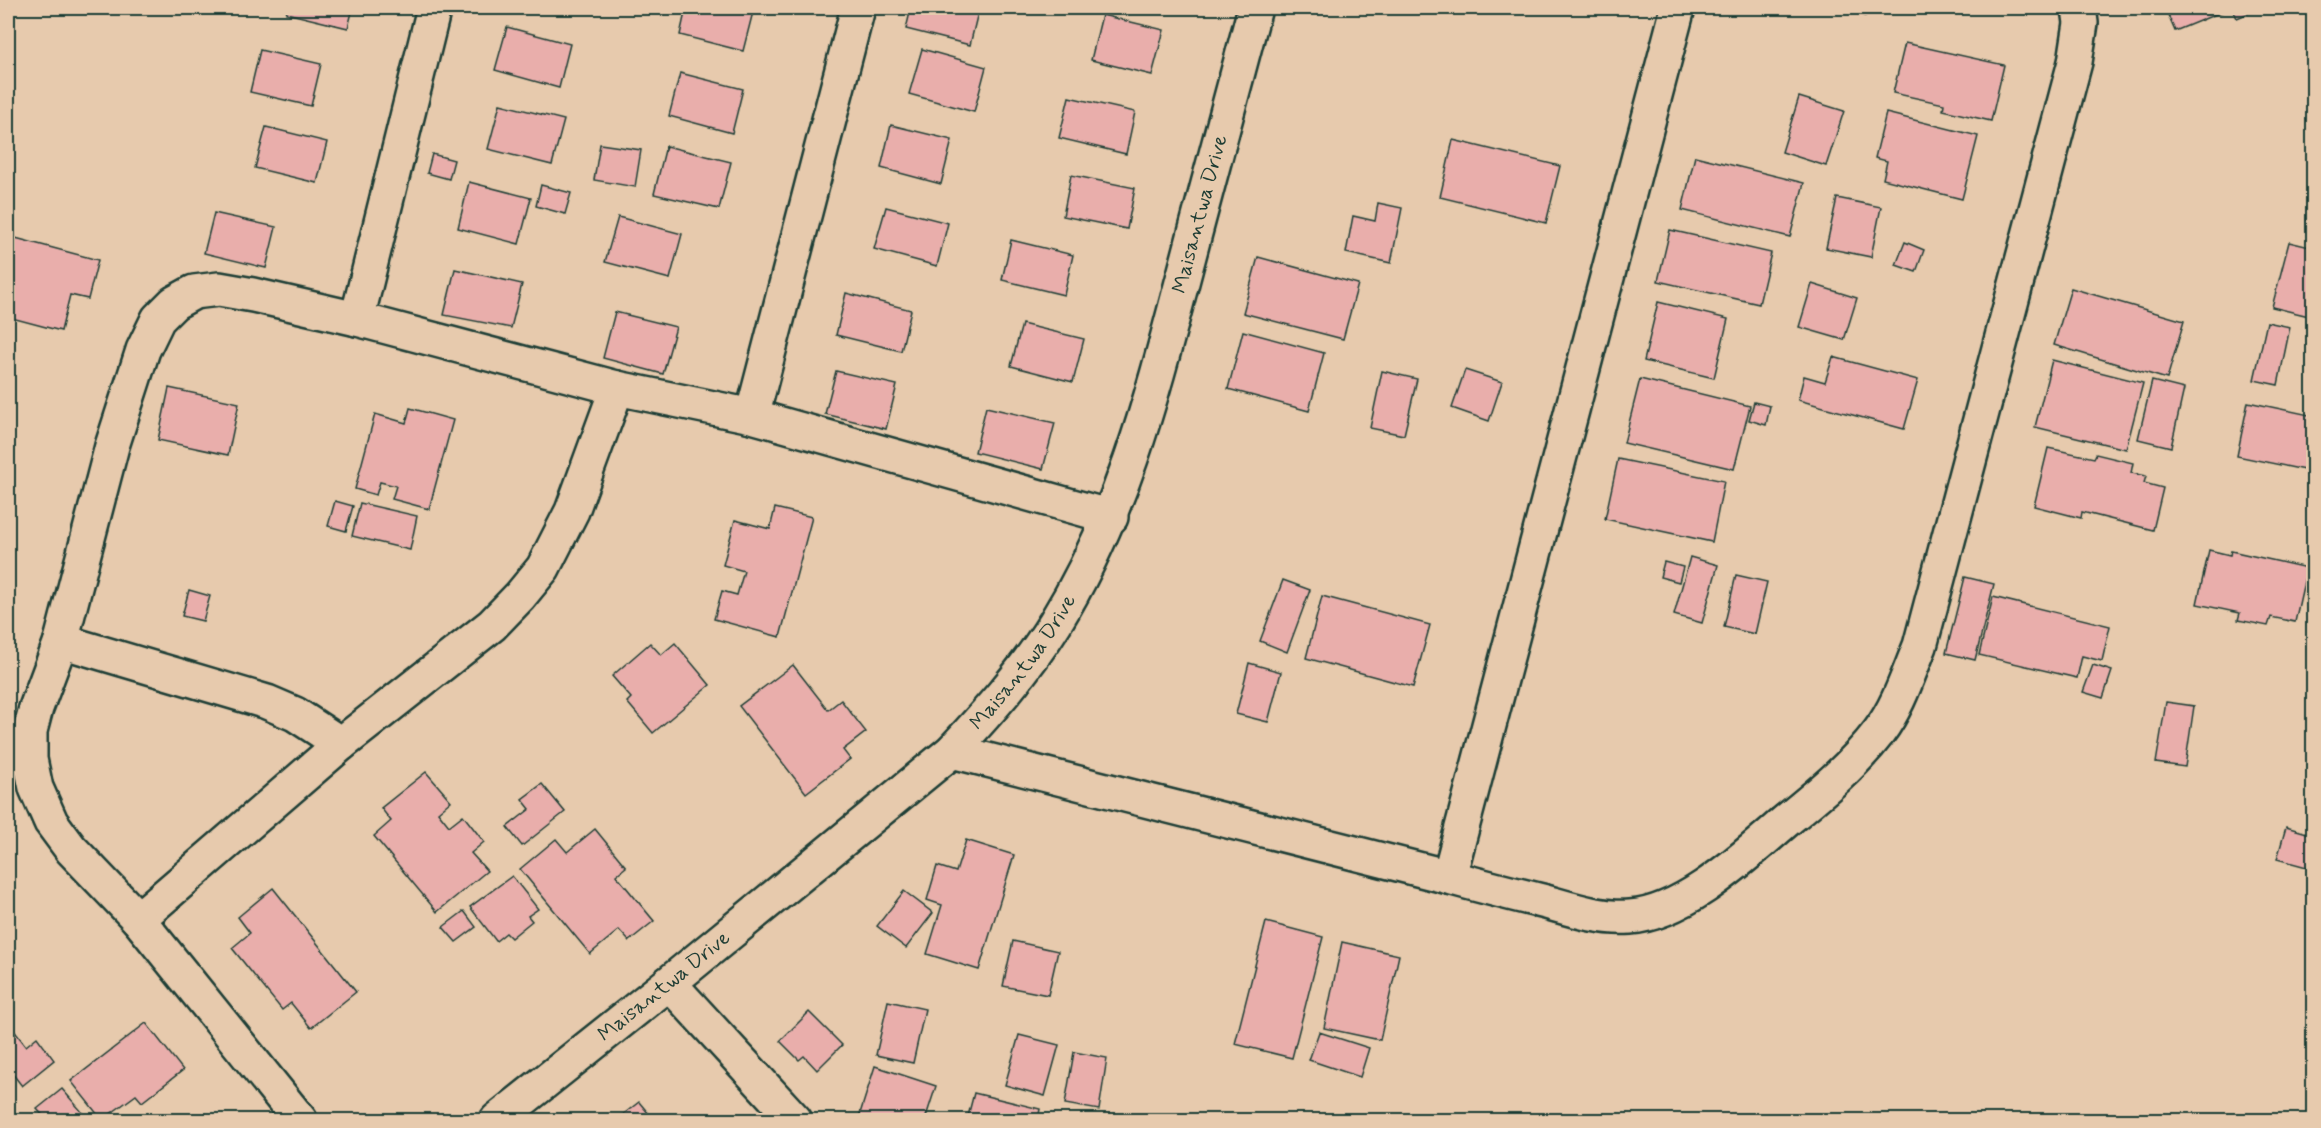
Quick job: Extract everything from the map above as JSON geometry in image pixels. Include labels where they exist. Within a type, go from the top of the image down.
[{"type":"street","points":[[357,319],[434,8]]},
{"type":"street","points":[[752,416],[858,8]]},
{"type":"street","name":"Maisantwa Drive","points":[[497,1120],[669,983],[952,751],[991,709],[1054,624],[1111,517],[1136,450],[1157,379],[1255,8]]},
{"type":"street","points":[[1449,877],[1677,8]]},
{"type":"street","points":[[952,751],[1596,916],[1632,917],[1662,908],[1693,893],[1725,872],[1859,758],[1881,730],[1903,689],[1920,646],[2075,62],[2081,24],[2079,8]]},
{"type":"street","points":[[300,1120],[138,919],[71,849],[51,822],[36,788],[30,759],[30,731],[36,708],[61,641],[112,446],[143,350],[158,319],[174,303],[194,292],[219,289],[253,295],[357,319],[617,388],[752,416],[1111,517]]},
{"type":"street","points":[[138,919],[341,744],[492,624],[520,596],[543,568],[572,511],[617,388]]},
{"type":"street","points":[[61,641],[267,702],[295,714],[341,744]]},
{"type":"street","points":[[669,983],[795,1120]]},
{"type":"building","points":[[288,8],[353,8],[348,28],[286,13]]},
{"type":"building","points":[[686,8],[754,8],[743,51],[680,35]]},
{"type":"building","points":[[911,8],[979,8],[970,45],[906,29]]},
{"type":"building","points":[[1835,8],[1868,8],[1865,16]]},
{"type":"building","points":[[2165,8],[2231,8],[2175,31]]},
{"type":"building","points":[[2232,8],[2261,8],[2237,18]]},
{"type":"building","points":[[1102,15],[1164,30],[1152,75],[1091,60]]},
{"type":"building","points":[[507,27],[570,44],[559,88],[495,70]]},
{"type":"building","points":[[1905,43],[2004,65],[1991,121],[1943,110],[1944,104],[1893,93]]},
{"type":"building","points":[[922,49],[986,67],[974,112],[909,94]]},
{"type":"building","points":[[260,50],[321,64],[311,106],[250,92]]},
{"type":"building","points":[[680,73],[743,89],[732,133],[669,116]]},
{"type":"building","points":[[1069,97],[1135,112],[1126,154],[1059,138]]},
{"type":"building","points":[[1799,97],[1844,111],[1826,166],[1782,152]]},
{"type":"building","points":[[500,104],[564,120],[552,165],[488,149]]},
{"type":"building","points":[[1886,113],[1978,136],[1962,199],[1883,179],[1887,161],[1875,158]]},
{"type":"building","points":[[891,125],[952,140],[941,184],[881,168]]},
{"type":"building","points":[[266,127],[327,142],[317,183],[255,168]]},
{"type":"building","points":[[1453,140],[1560,166],[1546,223],[1440,197]]},
{"type":"building","points":[[600,144],[641,150],[635,187],[594,180]]},
{"type":"building","points":[[666,146],[731,162],[719,209],[654,194]]},
{"type":"building","points":[[432,154],[454,160],[449,179],[427,173]]},
{"type":"building","points":[[1695,156],[1804,183],[1790,237],[1682,210]]},
{"type":"building","points":[[1071,175],[1135,188],[1127,229],[1063,216]]},
{"type":"building","points":[[469,182],[531,198],[519,244],[458,228]]},
{"type":"building","points":[[541,185],[571,193],[565,214],[536,206]]},
{"type":"building","points":[[1837,198],[1881,207],[1871,257],[1826,248]]},
{"type":"building","points":[[2314,200],[2314,222],[2307,220]]},
{"type":"building","points":[[1378,203],[1402,208],[1391,263],[1346,253],[1353,216],[1375,221]]},
{"type":"building","points":[[886,207],[948,223],[937,266],[874,249]]},
{"type":"building","points":[[214,213],[276,227],[266,268],[204,253]]},
{"type":"building","points":[[618,217],[682,234],[670,279],[605,262]]},
{"type":"building","points":[[1670,230],[1771,253],[1759,304],[1658,281]]},
{"type":"building","points":[[8,236],[98,260],[88,299],[70,295],[61,331],[8,317]]},
{"type":"building","points":[[1011,240],[1073,255],[1064,295],[1002,280]]},
{"type":"building","points":[[1905,242],[1924,250],[1916,272],[1896,265]]},
{"type":"building","points":[[2289,242],[2314,248],[2314,297],[2309,316],[2272,307]]},
{"type":"building","points":[[1258,257],[1358,284],[1343,339],[1243,313]]},
{"type":"building","points":[[455,269],[522,284],[511,328],[444,315]]},
{"type":"building","points":[[1812,284],[1857,298],[1844,340],[1799,327]]},
{"type":"building","points":[[2071,288],[2184,321],[2167,379],[2054,345]]},
{"type":"building","points":[[846,293],[911,310],[901,351],[836,335]]},
{"type":"building","points":[[1658,302],[1728,319],[1714,378],[1644,361]]},
{"type":"building","points":[[615,312],[676,327],[663,374],[603,358]]},
{"type":"building","points":[[2267,322],[2290,327],[2278,385],[2254,380]]},
{"type":"building","points":[[1022,324],[1084,339],[1073,382],[1011,366]]},
{"type":"building","points":[[1243,331],[1324,353],[1309,411],[1228,389]]},
{"type":"building","points":[[1833,357],[1918,380],[1904,429],[1798,400],[1804,376],[1825,382]]},
{"type":"building","points":[[2052,360],[2143,383],[2126,449],[2035,427]]},
{"type":"building","points":[[1465,370],[1502,382],[1489,421],[1452,408]]},
{"type":"building","points":[[836,371],[897,385],[886,429],[825,414]]},
{"type":"building","points":[[1382,371],[1417,379],[1404,435],[1370,428]]},
{"type":"building","points":[[1640,379],[1750,406],[1734,469],[1624,443]]},
{"type":"building","points":[[2152,381],[2184,389],[2171,447],[2138,439]]},
{"type":"building","points":[[169,388],[239,403],[228,455],[158,440]]},
{"type":"building","points":[[1754,402],[1770,406],[1766,425],[1749,420]]},
{"type":"building","points":[[2248,402],[2314,416],[2314,472],[2237,456]]},
{"type":"building","points":[[986,407],[1055,423],[1043,469],[975,452]]},
{"type":"building","points":[[410,408],[453,420],[429,509],[392,499],[396,486],[380,482],[376,495],[355,489],[375,414],[406,423]]},
{"type":"building","points":[[2048,448],[2094,458],[2096,454],[2133,463],[2131,473],[2146,476],[2144,483],[2163,488],[2153,530],[2082,512],[2081,518],[2034,506]]},
{"type":"building","points":[[1618,459],[1724,481],[1712,542],[1605,519]]},
{"type":"building","points":[[335,501],[353,506],[346,531],[328,526]]},
{"type":"building","points":[[360,503],[417,516],[410,550],[352,536]]},
{"type":"building","points":[[775,508],[812,517],[780,637],[714,619],[722,591],[737,595],[744,571],[723,565],[735,520],[770,529]]},
{"type":"building","points":[[2209,550],[2230,555],[2231,551],[2307,568],[2295,622],[2271,617],[2268,626],[2238,620],[2240,613],[2197,604]]},
{"type":"building","points":[[1690,557],[1718,565],[1702,623],[1674,615]]},
{"type":"building","points":[[1664,562],[1683,567],[1679,582],[1660,577]]},
{"type":"building","points":[[1736,575],[1767,582],[1755,634],[1724,627]]},
{"type":"building","points":[[1965,577],[1994,584],[1975,660],[1946,653]]},
{"type":"building","points":[[1283,580],[1310,590],[1287,652],[1260,641]]},
{"type":"building","points":[[189,590],[210,596],[203,621],[182,616]]},
{"type":"building","points":[[1322,596],[1430,625],[1413,687],[1306,658]]},
{"type":"building","points":[[1993,597],[2110,626],[2102,661],[2082,656],[2077,678],[1979,655]]},
{"type":"building","points":[[650,643],[661,655],[675,643],[710,685],[653,733],[627,702],[631,698],[612,676]]},
{"type":"building","points":[[1249,663],[1281,672],[1268,722],[1236,714]]},
{"type":"building","points":[[793,665],[828,710],[841,700],[866,732],[843,750],[850,759],[806,793],[739,706]]},
{"type":"building","points":[[2093,665],[2112,671],[2103,698],[2083,692]]},
{"type":"building","points":[[2166,702],[2194,706],[2185,767],[2156,763]]},
{"type":"building","points":[[426,772],[451,801],[438,812],[449,826],[463,815],[484,842],[471,853],[487,871],[437,912],[374,836],[391,821],[381,808]]},
{"type":"building","points":[[542,784],[565,812],[522,846],[507,827],[530,809],[522,799]]},
{"type":"building","points":[[2286,827],[2314,835],[2314,869],[2277,859]]},
{"type":"building","points":[[595,829],[626,867],[616,875],[654,921],[629,941],[619,930],[590,954],[520,869],[556,839],[567,852]]},
{"type":"building","points":[[966,840],[1014,855],[979,970],[927,954],[942,905],[927,900],[937,866],[956,872]]},
{"type":"building","points":[[512,876],[538,909],[528,916],[532,921],[511,938],[506,933],[496,941],[470,907]]},
{"type":"building","points":[[273,888],[356,992],[311,1028],[291,1003],[282,1010],[232,948],[250,933],[238,917]]},
{"type":"building","points":[[904,891],[933,913],[906,948],[877,926]]},
{"type":"building","points":[[464,911],[476,927],[456,942],[443,927]]},
{"type":"building","points":[[1266,922],[1323,937],[1292,1058],[1235,1044]]},
{"type":"building","points":[[1013,941],[1058,951],[1048,995],[1003,986]]},
{"type":"building","points":[[1342,942],[1399,955],[1380,1040],[1324,1028]]},
{"type":"building","points":[[888,1001],[925,1009],[913,1063],[876,1055]]},
{"type":"building","points":[[809,1012],[842,1045],[817,1070],[804,1056],[799,1060],[780,1041]]},
{"type":"building","points":[[146,1023],[183,1070],[142,1102],[136,1095],[102,1120],[71,1081]]},
{"type":"building","points":[[9,1024],[26,1046],[37,1037],[54,1060],[22,1086],[8,1068]]},
{"type":"building","points":[[1319,1032],[1369,1048],[1360,1077],[1309,1060]]},
{"type":"building","points":[[1019,1035],[1059,1045],[1045,1096],[1005,1085]]},
{"type":"building","points":[[1074,1052],[1107,1058],[1099,1110],[1065,1104]]},
{"type":"building","points":[[875,1066],[936,1086],[925,1120],[858,1120]]},
{"type":"building","points":[[62,1089],[89,1120],[47,1120],[37,1109]]},
{"type":"building","points":[[974,1093],[1040,1109],[1038,1120],[967,1120]]},
{"type":"building","points":[[639,1102],[654,1120],[616,1120]]}]
